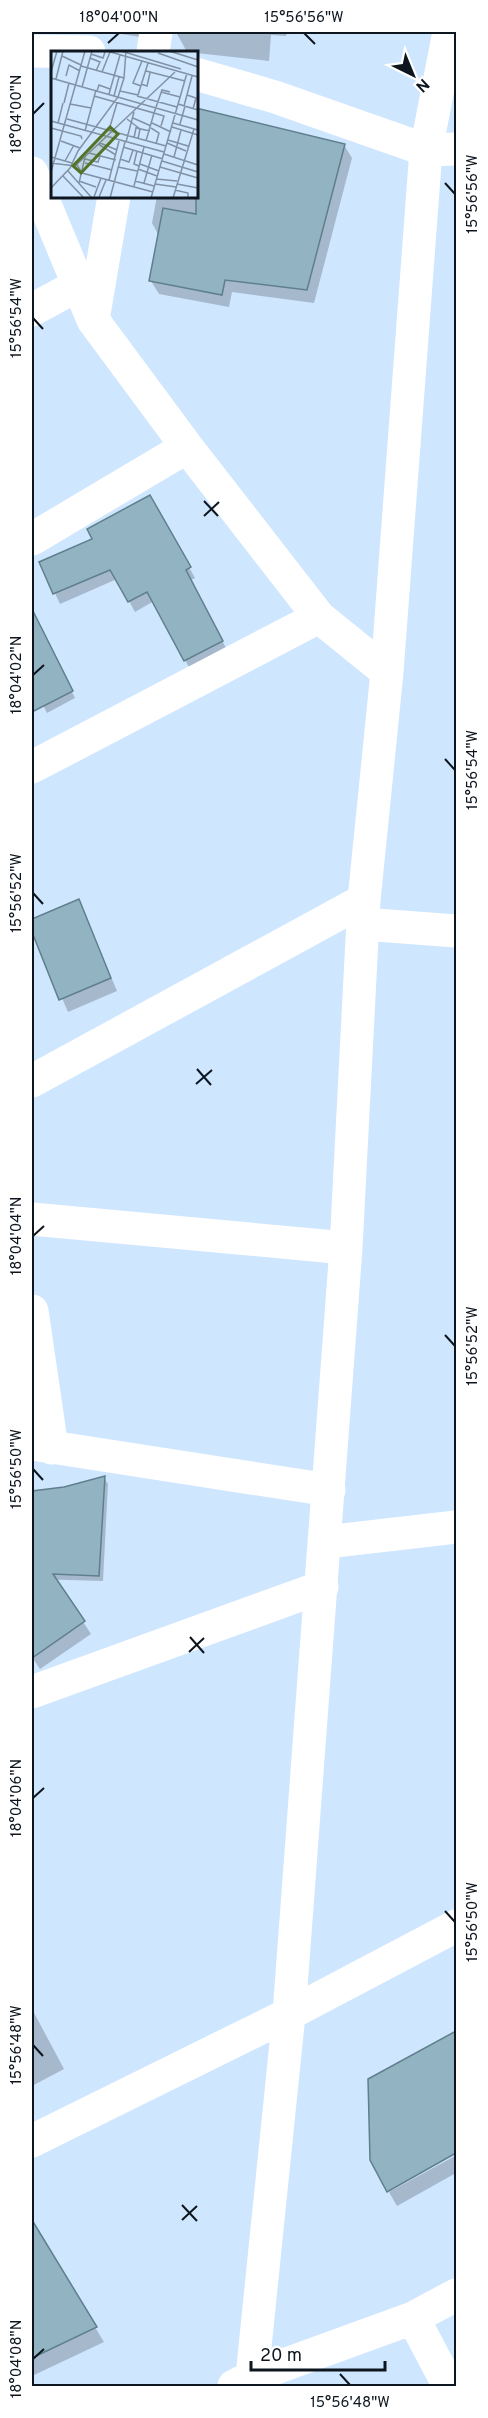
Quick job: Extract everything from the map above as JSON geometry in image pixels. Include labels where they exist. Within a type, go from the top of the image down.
[{"type":"street","points":[[153,51],[156,32]]},
{"type":"street","points":[[449,32],[441,150],[363,912],[346,1248],[290,2014],[245,2383],[413,2318],[456,2295]]},
{"type":"street","points":[[32,51],[51,51]]},
{"type":"street","points":[[198,75],[441,150]]},
{"type":"street","points":[[32,173],[93,320],[187,447],[319,617],[387,672]]},
{"type":"street","points":[[93,320],[114,198]]},
{"type":"street","points":[[32,310],[78,285]]},
{"type":"street","points":[[32,540],[187,447]]},
{"type":"street","points":[[32,767],[319,617]]},
{"type":"street","points":[[32,1081],[363,912],[456,931]]},
{"type":"street","points":[[32,1218],[346,1248]]},
{"type":"street","points":[[32,1311],[42,1446],[329,1490]]},
{"type":"street","points":[[326,1542],[456,1527]]},
{"type":"street","points":[[32,1692],[322,1587]]},
{"type":"street","points":[[32,2141],[290,2014],[456,1926]]},
{"type":"street","points":[[413,2318],[449,2386]]},
{"type":"building","points":[[198,108],[345,144],[307,290],[225,280],[222,295],[149,281],[163,208],[196,214]]},
{"type":"building","points":[[150,495],[191,567],[186,570],[223,641],[184,661],[147,592],[128,602],[110,570],[53,594],[39,562],[92,539],[87,529]]},
{"type":"building","points":[[32,609],[73,691],[32,712]]},
{"type":"building","points":[[79,899],[111,978],[59,1000],[32,932],[32,919]]},
{"type":"building","points":[[105,1476],[99,1576],[53,1574],[85,1621],[32,1658],[32,1491],[64,1487]]},
{"type":"building","points":[[456,2031],[456,2153],[387,2192],[370,2160],[368,2079]]},
{"type":"building","points":[[32,2220],[97,2327],[32,2358]]}]
